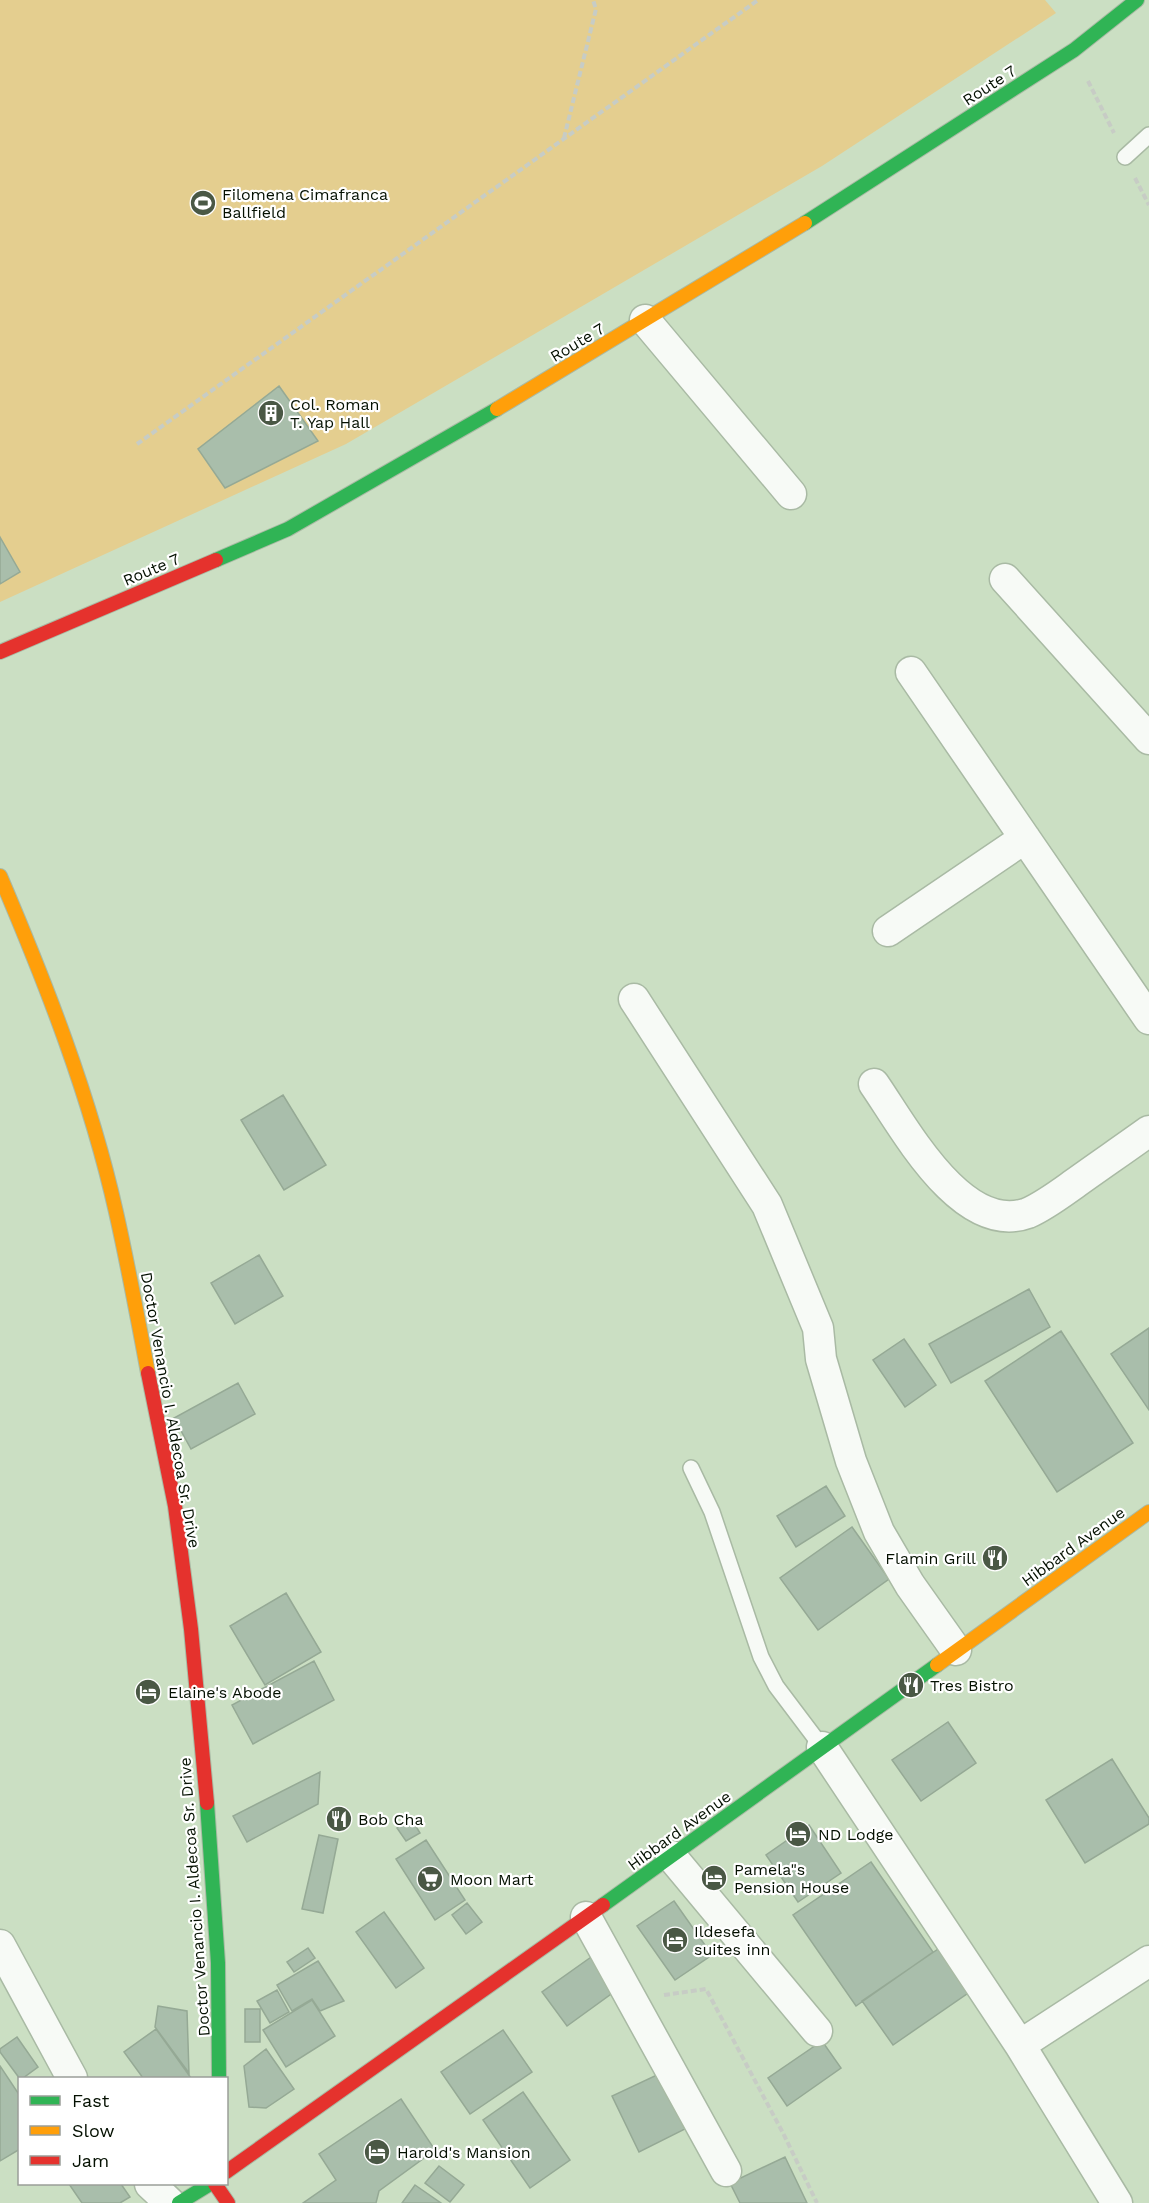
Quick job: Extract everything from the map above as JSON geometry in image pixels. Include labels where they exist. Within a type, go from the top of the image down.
[{"type":"main road","name":"Route 7","points":[[0,652],[288,529],[414,459],[778,240],[1074,50],[1137,0]]},
{"type":"main road","name":"Doctor Venancio I. Aldecoa Sr. Drive","points":[[0,876],[42,974],[80,1085],[116,1210],[176,1506],[212,1864],[218,1963],[219,2077]]},
{"type":"main road","name":"Hibbard Avenue","points":[[228,2171],[586,1917],[1149,1512]]},
{"type":"main road","points":[[179,2203],[208,2185]]},
{"type":"main road","points":[[216,2185],[228,2203]]},
{"type":"street","points":[[645,320],[790,494]]},
{"type":"street","points":[[1005,579],[1149,739]]},
{"type":"street","points":[[911,672],[1149,1019]]},
{"type":"street","points":[[888,931],[1025,838]]},
{"type":"street","points":[[634,999],[767,1205],[818,1328],[821,1359],[851,1461],[879,1532],[910,1586],[956,1650]]},
{"type":"street","points":[[874,1084],[937,1173],[960,1197],[983,1210],[1004,1216],[1027,1213],[1051,1200],[1149,1131]]},
{"type":"street","points":[[822,1747],[1020,2045],[1117,2203]]},
{"type":"street","points":[[671,1856],[817,2031]]},
{"type":"street","points":[[586,1917],[726,2171]]},
{"type":"street","points":[[0,1945],[71,2077]]},
{"type":"street","points":[[1020,2045],[1149,1961]]},
{"type":"street","points":[[151,2185],[170,2203]]},
{"type":"lane","points":[[1125,157],[1149,135]]},
{"type":"lane","points":[[691,1468],[712,1512],[761,1657],[776,1686],[822,1747]]},
{"type":"path","points":[[564,138],[596,9],[593,0]]},
{"type":"path","points":[[137,444],[758,0]]},
{"type":"path","points":[[1074,50],[1149,205]]},
{"type":"path","points":[[631,2000],[706,1989],[783,2133],[817,2203]]},
{"type":"shaded area","points":[[0,0],[1045,0],[1056,13],[822,166],[346,444],[0,602]]},
{"type":"building","name":"Col. Roman T. Yap Hall","points":[[279,386],[318,441],[225,488],[198,449]]},
{"type":"building","points":[[0,537],[20,572],[0,584]]},
{"type":"building","points":[[283,1095],[326,1165],[284,1190],[241,1120]]},
{"type":"building","points":[[259,1255],[283,1296],[235,1324],[211,1283]]},
{"type":"building","points":[[1029,1289],[1050,1327],[951,1383],[929,1344]]},
{"type":"building","points":[[1149,1328],[1149,1410],[1111,1354]]},
{"type":"building","points":[[1061,1331],[1133,1443],[1057,1492],[985,1381]]},
{"type":"building","points":[[904,1339],[936,1385],[905,1407],[873,1360]]},
{"type":"building","points":[[238,1383],[255,1414],[191,1449],[174,1418]]},
{"type":"building","points":[[826,1486],[845,1516],[796,1547],[777,1516]]},
{"type":"building","points":[[852,1527],[889,1579],[818,1630],[780,1578]]},
{"type":"building","points":[[286,1593],[321,1652],[265,1685],[230,1626]]},
{"type":"building","points":[[314,1661],[334,1700],[253,1744],[232,1705]]},
{"type":"building","points":[[948,1722],[976,1763],[921,1801],[892,1760]]},
{"type":"building","points":[[1112,1759],[1149,1818],[1149,1824],[1085,1863],[1046,1800]]},
{"type":"building","points":[[320,1772],[318,1804],[247,1842],[233,1816]]},
{"type":"building","points":[[412,1820],[420,1833],[406,1841],[397,1828]]},
{"type":"building","points":[[809,1825],[841,1873],[798,1902],[766,1855]]},
{"type":"building","points":[[319,1835],[338,1839],[323,1913],[302,1909]]},
{"type":"building","name":"Moon Mart","points":[[426,1840],[465,1900],[435,1920],[396,1859]]},
{"type":"building","points":[[871,1862],[933,1952],[856,2006],[793,1915]]},
{"type":"building","name":"Ildesefa suites inn","points":[[674,1901],[712,1955],[675,1980],[637,1926]]},
{"type":"building","points":[[467,1903],[482,1922],[466,1934],[452,1915]]},
{"type":"building","points":[[384,1912],[424,1968],[396,1988],[356,1932]]},
{"type":"building","points":[[944,1945],[974,1989],[893,2045],[862,2001]]},
{"type":"building","points":[[308,1948],[315,1958],[294,1972],[287,1962]]},
{"type":"building","points":[[594,1955],[618,1989],[567,2026],[542,1992]]},
{"type":"building","points":[[318,1961],[344,2001],[320,2011],[312,1999],[292,2011],[277,1985]]},
{"type":"building","points":[[277,1990],[289,2012],[270,2023],[257,2001]]},
{"type":"building","points":[[312,2000],[335,2036],[286,2067],[263,2030]]},
{"type":"building","points":[[158,2006],[187,2011],[189,2073],[155,2027]]},
{"type":"building","points":[[245,2009],[260,2009],[260,2042],[245,2042]]},
{"type":"building","points":[[156,2029],[190,2077],[142,2077],[124,2052]]},
{"type":"building","points":[[503,2030],[532,2072],[470,2114],[441,2072]]},
{"type":"building","points":[[17,2037],[38,2067],[24,2077],[19,2077],[0,2049]]},
{"type":"building","points":[[822,2041],[841,2068],[787,2106],[768,2078]]},
{"type":"building","points":[[266,2049],[294,2089],[266,2108],[249,2107],[244,2066]]},
{"type":"building","points":[[0,2066],[18,2093],[18,2150],[0,2161]]},
{"type":"building","points":[[659,2074],[685,2129],[639,2152],[612,2096]]},
{"type":"building","points":[[523,2092],[570,2160],[530,2188],[483,2120]]},
{"type":"building","name":"Harold's Mansion","points":[[401,2099],[435,2150],[379,2191],[376,2203],[303,2203],[336,2180],[319,2154]]},
{"type":"building","points":[[785,2157],[807,2203],[740,2203],[730,2183]]},
{"type":"building","points":[[439,2166],[464,2185],[450,2202],[425,2183]]},
{"type":"building","points":[[70,2185],[122,2185],[130,2197],[120,2203],[82,2203]]},
{"type":"building","points":[[415,2185],[441,2203],[402,2203]]},
{"type":"traffic: fast","points":[[805,223],[1074,50],[1137,0]]},
{"type":"traffic: fast","points":[[216,560],[288,529],[497,409]]},
{"type":"traffic: fast","points":[[603,1905],[937,1665]]},
{"type":"traffic: fast","points":[[207,1803],[218,1963],[219,2077]]},
{"type":"traffic: fast","points":[[179,2203],[208,2185]]},
{"type":"traffic: slow","points":[[497,409],[805,223]]},
{"type":"traffic: slow","points":[[0,876],[66,1041],[93,1126],[120,1232],[148,1373]]},
{"type":"traffic: slow","points":[[937,1665],[1149,1512]]},
{"type":"traffic: jam","points":[[0,652],[216,560]]},
{"type":"traffic: jam","points":[[148,1373],[175,1506],[191,1629],[207,1803]]},
{"type":"traffic: jam","points":[[228,2171],[603,1905]]},
{"type":"traffic: jam","points":[[216,2185],[228,2203]]},
{"type":"place","name":"Filomena Cimafranca Ballfield","points":[[203,203]]},
{"type":"place","name":"Col. Roman T. Yap Hall","points":[[271,413]]},
{"type":"place","name":"Flamin Grill","points":[[995,1558]]},
{"type":"place","name":"Tres Bistro","points":[[911,1685]]},
{"type":"place","name":"Elaine's Abode","points":[[148,1692]]},
{"type":"place","name":"Bob Cha","points":[[339,1819]]},
{"type":"place","name":"ND Lodge","points":[[798,1834]]},
{"type":"place","name":"Pamela\"s Pension House","points":[[714,1878]]},
{"type":"place","name":"Moon Mart","points":[[430,1879]]},
{"type":"place","name":"Ildesefa suites inn","points":[[675,1940]]},
{"type":"place","name":"Harold's Mansion","points":[[377,2152]]}]
